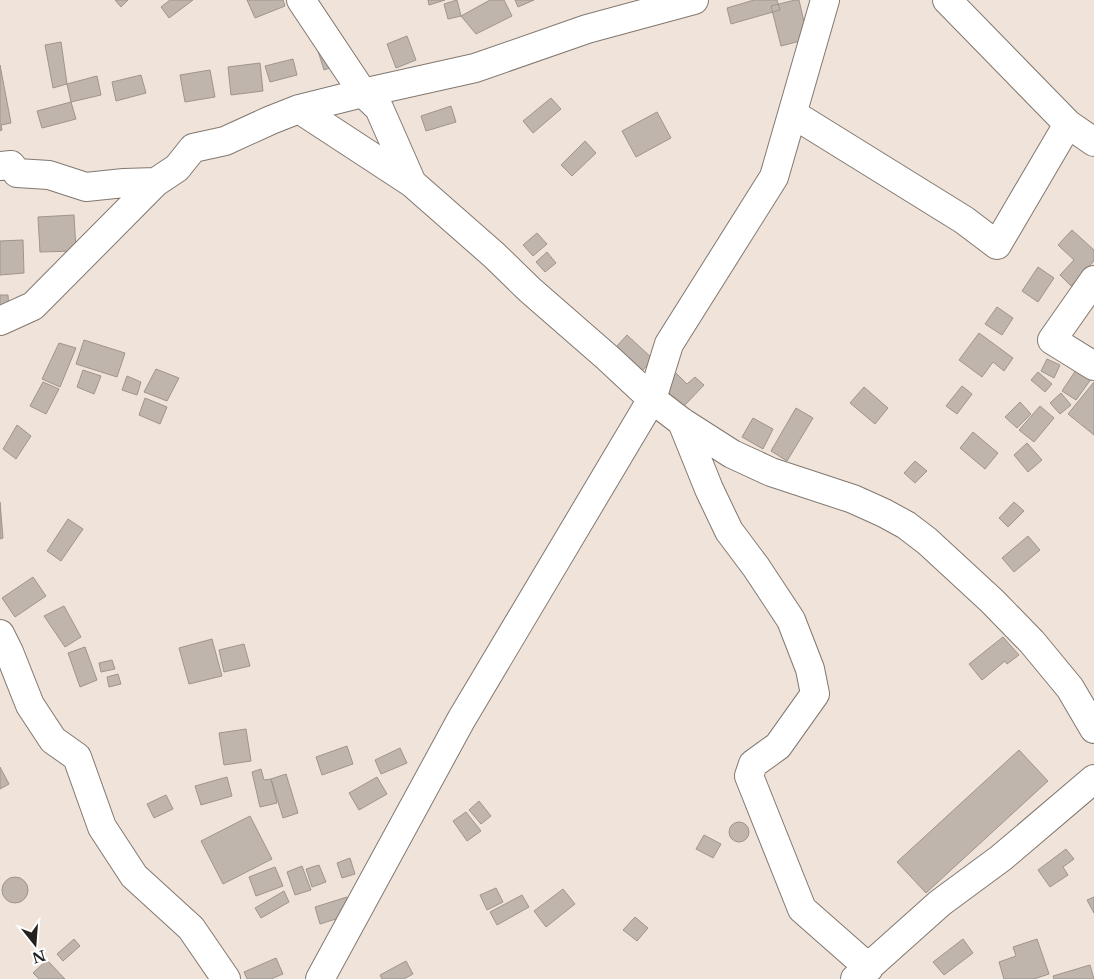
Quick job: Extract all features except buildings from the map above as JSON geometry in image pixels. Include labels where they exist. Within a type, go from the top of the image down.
[{"type":"street","points":[[301,0],[363,92],[379,108],[412,183]]},
{"type":"street","points":[[0,321],[33,306],[156,182],[178,168],[193,148],[225,141],[299,109],[363,92],[475,68],[587,29],[694,0]]},
{"type":"street","points":[[320,979],[461,720],[652,399],[669,344],[774,177],[826,0]]},
{"type":"street","points":[[947,0],[1068,124],[1094,142]]},
{"type":"street","points":[[299,109],[412,183],[480,242],[551,309],[652,399],[682,422],[732,454],[763,469],[853,499],[884,513],[927,541],[1032,642],[1070,688],[1094,729]]},
{"type":"street","points":[[793,114],[964,220],[997,245],[1068,124]]},
{"type":"street","points":[[0,166],[11,165],[18,173],[49,175],[86,187],[156,182]]},
{"type":"street","points":[[1094,280],[1052,340],[1094,366]]},
{"type":"street","points":[[682,422],[728,531],[756,566],[791,620],[810,669],[815,694],[778,746],[753,764],[749,776],[802,909],[862,974],[940,903],[1001,858],[1094,779]]},
{"type":"street","points":[[0,634],[30,705],[53,740],[77,757],[102,826],[134,876],[191,928],[226,979]]}]
